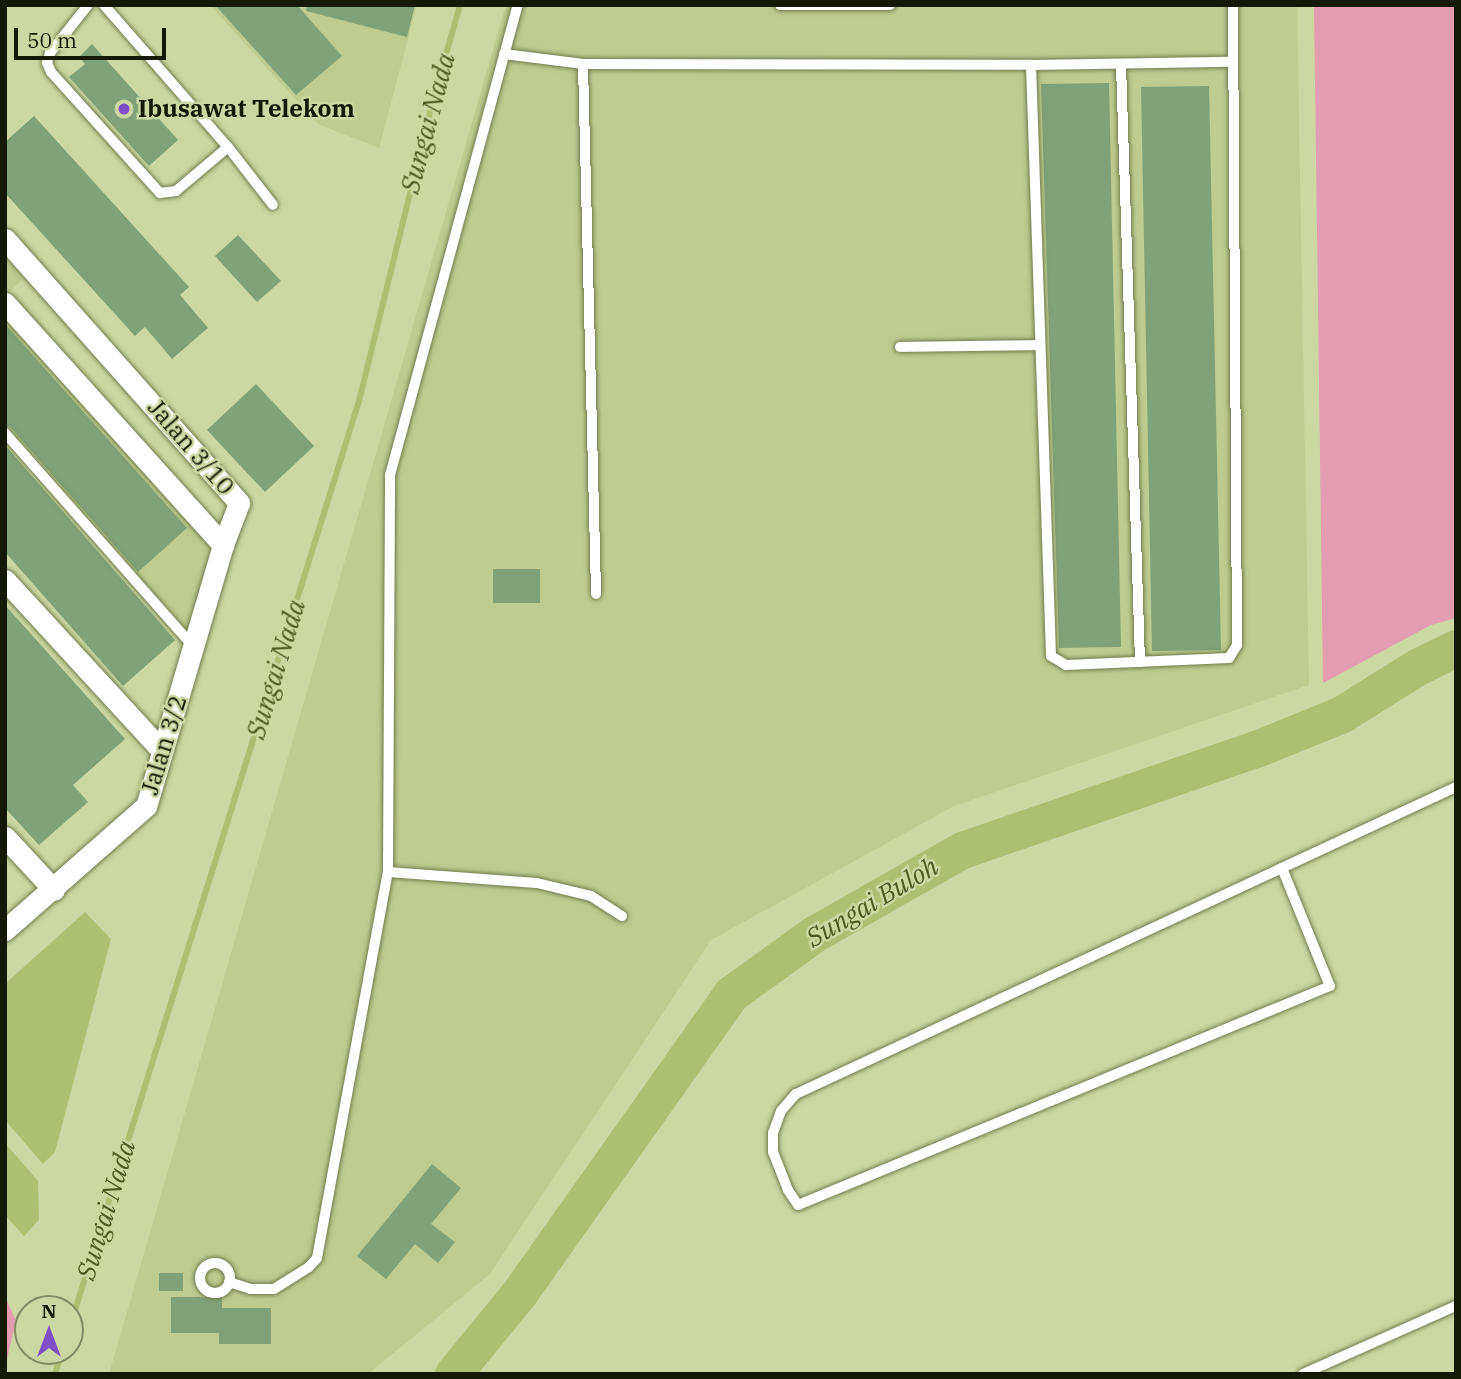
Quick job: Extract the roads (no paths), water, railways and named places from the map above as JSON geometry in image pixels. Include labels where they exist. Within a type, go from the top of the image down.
[{"type":"street","name":"Jalan 3/10","points":[[5,239],[235,495],[239,503],[238,512],[223,545],[5,303]]},
{"type":"street","name":"Jalan 3/2","points":[[5,930],[54,890],[146,806],[223,545]]},
{"type":"street","points":[[5,580],[162,751]]},
{"type":"street","points":[[5,837],[54,890]]},
{"type":"lane","points":[[88,5],[50,53],[47,63],[51,72],[160,193],[176,191],[228,147]]},
{"type":"lane","points":[[104,5],[228,147],[273,205]]},
{"type":"lane","points":[[229,1282],[250,1289],[274,1289],[309,1267],[317,1258],[388,872],[390,475],[518,5]]},
{"type":"lane","points":[[780,5],[890,5]]},
{"type":"lane","points":[[1031,65],[1051,656],[1066,665],[1223,660],[1233,655],[1237,645],[1233,5]]},
{"type":"lane","points":[[505,54],[583,64],[1031,65],[1232,62]]},
{"type":"lane","points":[[583,64],[596,594]]},
{"type":"lane","points":[[1121,64],[1140,662]]},
{"type":"lane","points":[[900,347],[1040,345]]},
{"type":"lane","points":[[5,433],[194,646]]},
{"type":"lane","points":[[1282,868],[1330,986],[798,1205],[788,1190],[773,1152],[773,1133],[781,1111],[796,1094],[1456,787]]},
{"type":"lane","points":[[388,872],[537,883],[591,896],[622,916]]},
{"type":"lane","points":[[1303,1374],[1456,1306]]},
{"type":"waterway","name":"Sungai Nada","points":[[80,1295],[359,401],[431,107],[460,5]]},
{"type":"waterway","name":"Sungai Buloh","points":[[453,1374],[520,1292],[731,994],[814,934],[962,850],[1256,749],[1342,714],[1417,667],[1456,648]]},
{"type":"waterway","name":"Sungai Nada","points":[[55,1374],[58,1365]]},
{"type":"place","name":"Ibusawat Telekom","points":[[124,109]]}]
